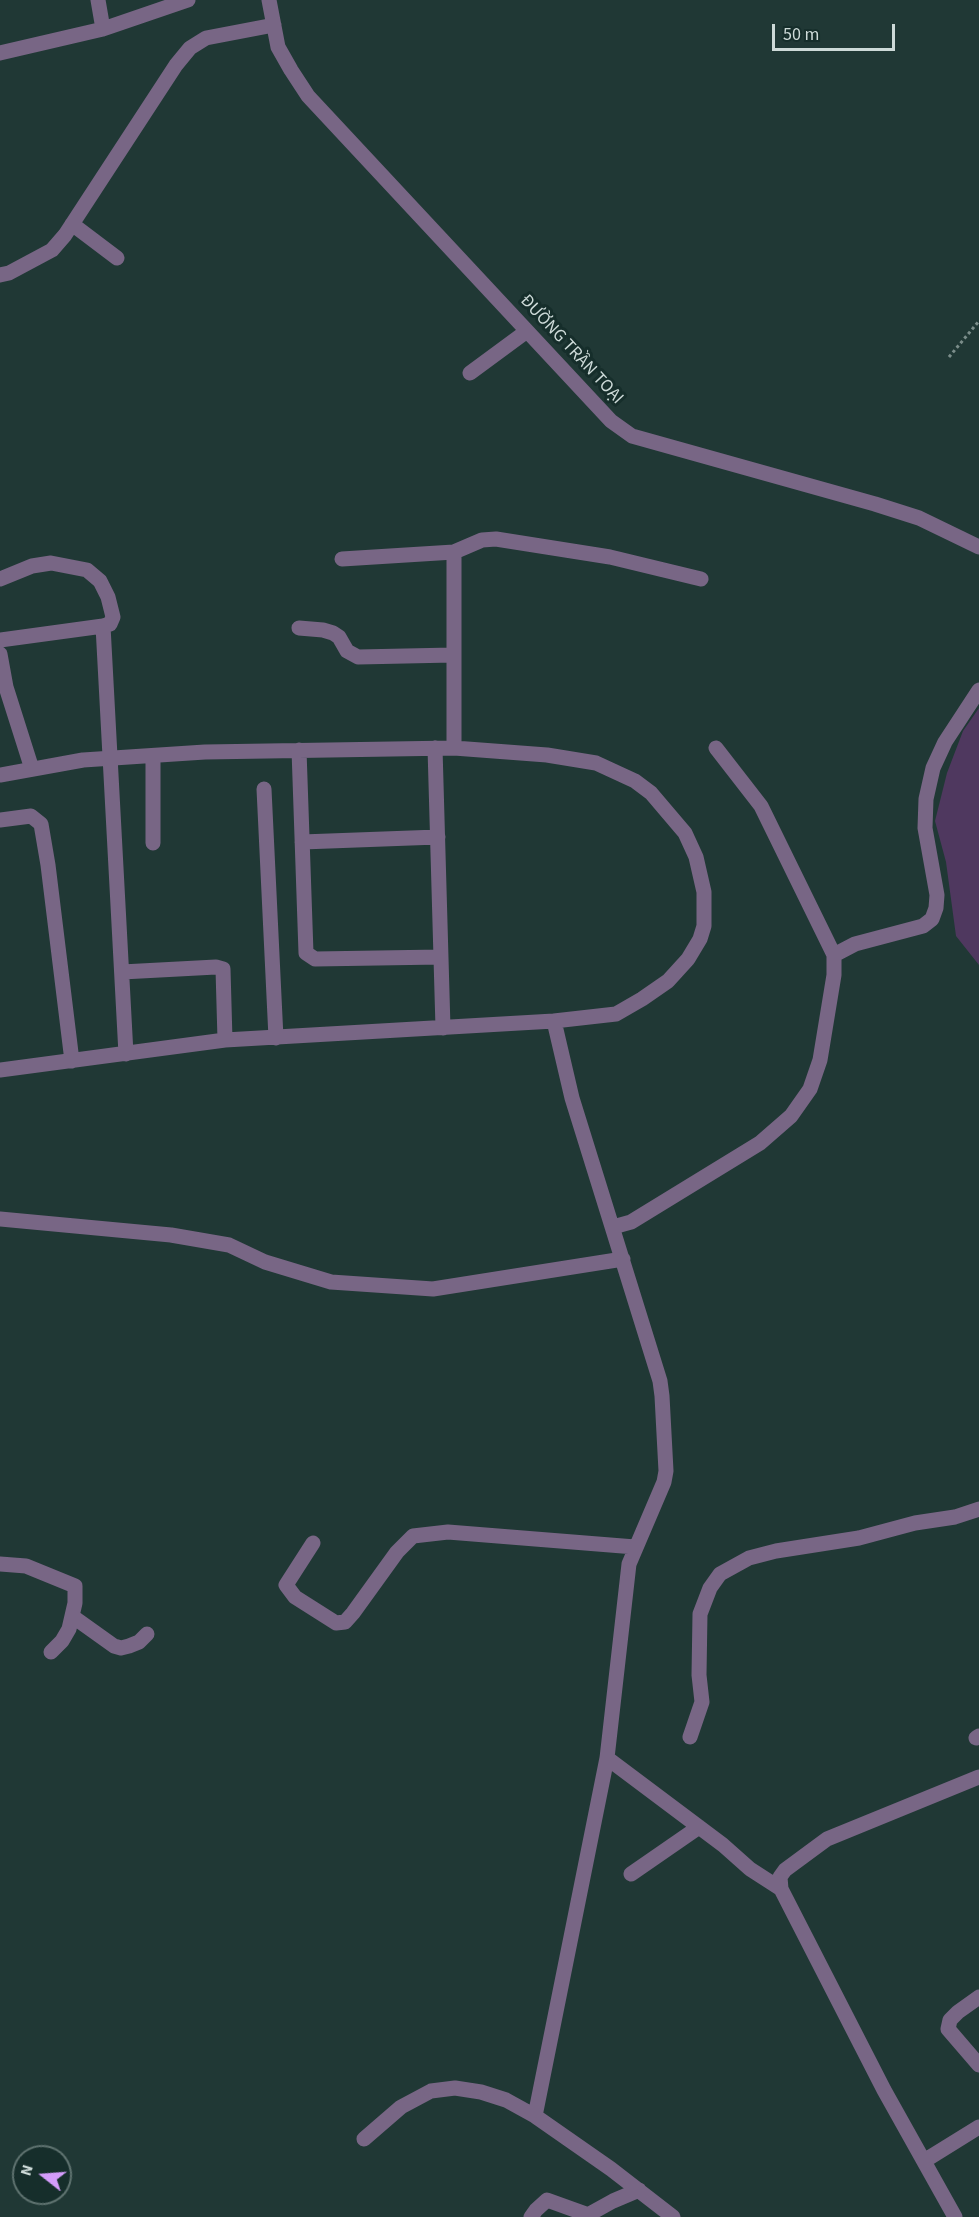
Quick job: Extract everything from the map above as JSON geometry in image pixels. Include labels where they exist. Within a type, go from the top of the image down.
[{"type":"street","points":[[99,0],[103,29]]},
{"type":"street","points":[[0,53],[103,29],[189,0]]},
{"type":"street","name":"ĐƯỜNG TRẦN TOẠI","points":[[268,0],[278,47],[309,96],[611,421],[632,436],[919,518],[979,547]]},
{"type":"street","points":[[0,275],[52,250],[72,224],[176,65],[190,48],[206,38],[274,25]]},
{"type":"street","points":[[72,224],[117,258]]},
{"type":"street","points":[[470,373],[527,331]]},
{"type":"street","points":[[342,559],[454,552],[482,540],[496,539],[610,557],[701,579]]},
{"type":"street","points":[[454,552],[454,748]]},
{"type":"street","points":[[0,579],[32,566],[51,563],[87,570],[100,582],[108,597],[113,616],[110,624],[103,626],[0,640]]},
{"type":"street","points":[[103,626],[126,1054]]},
{"type":"street","points":[[299,628],[333,633],[339,637],[347,651],[358,657],[453,655]]},
{"type":"street","points":[[0,654],[6,687],[32,769]]},
{"type":"street","points":[[834,955],[855,944],[923,926],[932,919],[937,895],[925,828],[926,799],[933,768],[945,742],[979,690]]},
{"type":"street","points":[[435,748],[444,1028]]},
{"type":"street","points":[[0,775],[83,760],[205,752],[299,750],[454,748],[547,755],[596,764],[634,781],[651,793],[685,833],[696,857],[704,892],[705,915],[700,939],[668,981],[616,1014],[554,1021],[225,1041],[0,1070]]},
{"type":"street","points":[[613,1227],[631,1222],[760,1143],[791,1116],[810,1089],[820,1060],[834,975],[834,955],[761,806],[716,748]]},
{"type":"street","points":[[299,750],[306,953],[311,958],[441,957]]},
{"type":"street","points":[[153,757],[153,843]]},
{"type":"street","points":[[264,789],[276,1038]]},
{"type":"street","points":[[0,820],[31,816],[41,824],[72,1061]]},
{"type":"street","points":[[302,842],[438,837]]},
{"type":"street","points":[[122,972],[216,967],[223,969],[225,1041]]},
{"type":"street","points":[[535,2116],[607,1758],[629,1564],[664,1482],[666,1471],[661,1389],[572,1098],[554,1021]]},
{"type":"street","points":[[0,1218],[171,1235],[229,1245],[265,1262],[331,1282],[434,1289],[623,1259]]},
{"type":"street","points":[[690,1737],[702,1702],[699,1675],[700,1614],[710,1588],[720,1574],[749,1558],[776,1551],[859,1538],[915,1522],[955,1517],[979,1509]]},
{"type":"street","points":[[313,1543],[286,1585],[295,1597],[336,1623],[345,1622],[353,1613],[397,1552],[413,1536],[448,1532],[635,1547]]},
{"type":"street","points":[[0,1564],[26,1566],[73,1584],[75,1596],[72,1616],[62,1641],[51,1652]]},
{"type":"street","points":[[72,1616],[114,1646],[121,1648],[139,1642],[147,1634]]},
{"type":"street","points":[[607,1758],[723,1845],[750,1869],[781,1889]]},
{"type":"street","points":[[955,2217],[884,2090],[781,1889],[780,1877],[785,1870],[827,1839],[979,1777]]},
{"type":"street","points":[[631,1874],[699,1827]]},
{"type":"street","points":[[979,1996],[950,2020],[948,2029],[979,2065]]},
{"type":"street","points":[[364,2139],[401,2107],[431,2091],[455,2088],[481,2092],[506,2100],[535,2116],[673,2217]]},
{"type":"street","points":[[924,2161],[979,2127]]},
{"type":"street","points":[[531,2217],[547,2200],[585,2216],[639,2190]]},
{"type":"path","points":[[949,357],[979,321]]},
{"type":"shaded area","points":[[979,708],[979,965],[956,936],[946,862],[935,821],[947,773],[963,731]]}]
